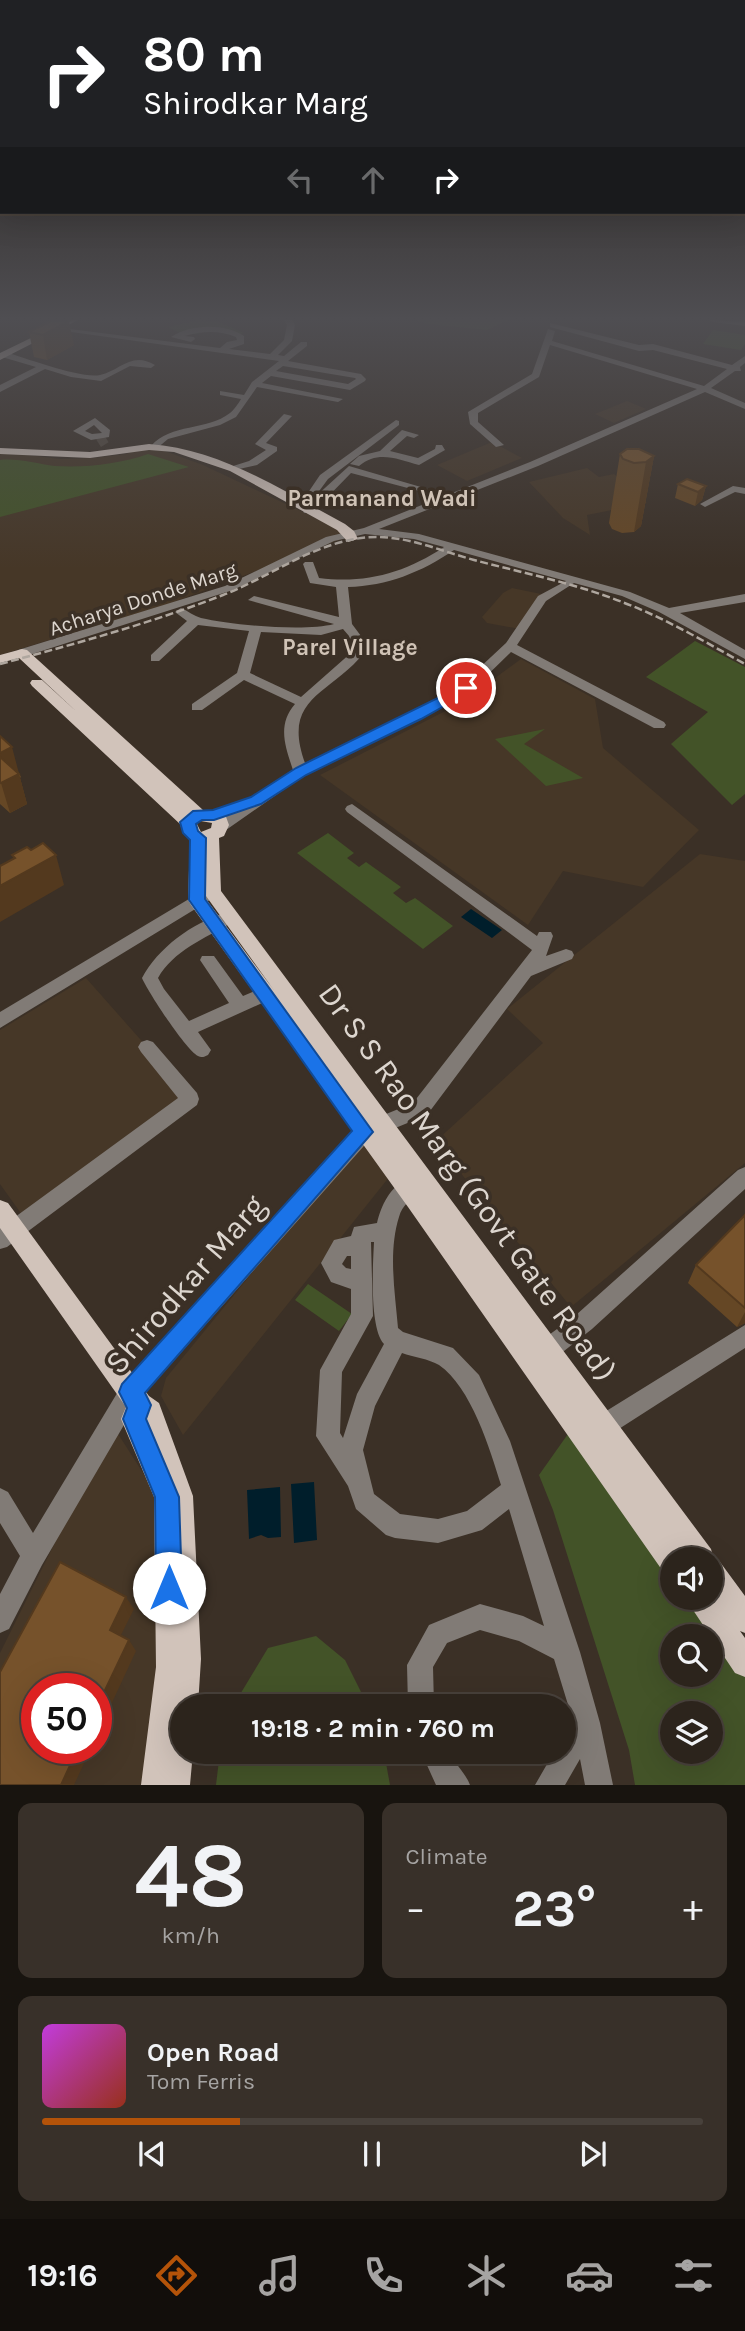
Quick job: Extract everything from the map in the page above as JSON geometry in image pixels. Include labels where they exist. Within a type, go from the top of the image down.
[{"type":"main road","points":[[0,451],[70,455],[103,445],[175,449],[234,469],[306,509],[363,535]]},
{"type":"main road","points":[[12,659],[205,825],[204,896],[373,1127],[411,1194],[540,1356],[664,1547]]},
{"type":"main road","name":"Dr S S Rao Marg (Govt Gate Road)","points":[[373,1127],[540,1356],[603,1426],[692,1547]]},
{"type":"main road","points":[[0,1210],[7,1235],[135,1399],[134,1419],[167,1497],[187,1659],[184,1694]]},
{"type":"main road","points":[[156,1785],[171,1667],[177,1587]]},
{"type":"main road","points":[[723,1589],[745,1619]]},
{"type":"main road","points":[[707,1610],[745,1663]]},
{"type":"main road","points":[[175,1785],[177,1764]]},
{"type":"street","points":[[156,446],[165,437],[226,419],[244,403]]},
{"type":"street","points":[[487,403],[473,412],[473,422],[482,433],[499,445]]},
{"type":"street","name":"Acharya Donde Marg","points":[[12,659],[156,616],[229,589],[290,561],[336,542],[363,535],[676,403]]},
{"type":"street","points":[[234,469],[253,463],[274,449],[260,444],[287,416]]},
{"type":"street","points":[[306,509],[324,477],[396,423]]},
{"type":"street","points":[[383,453],[405,432],[414,435]]},
{"type":"street","points":[[352,469],[364,456],[383,453],[419,462],[440,450],[439,447]]},
{"type":"street","points":[[306,509],[346,470],[352,469],[434,494]]},
{"type":"street","points":[[705,504],[733,489],[745,491]]},
{"type":"street","name":"Acharya Donde Marg","points":[[363,535],[395,538],[553,577]]},
{"type":"street","points":[[309,564],[314,581],[342,586],[392,577],[426,564],[447,550]]},
{"type":"street","name":"Acharya Donde Marg","points":[[156,616],[230,595],[290,561]]},
{"type":"street","points":[[553,577],[654,613],[745,662]]},
{"type":"street","points":[[205,825],[256,800],[301,771],[416,716],[466,688],[510,646],[542,599],[553,577]]},
{"type":"street","points":[[553,577],[617,591],[669,612],[745,655]]},
{"type":"street","points":[[542,599],[569,584]]},
{"type":"street","points":[[342,586],[345,624]]},
{"type":"street","points":[[654,613],[745,598]]},
{"type":"street","points":[[254,600],[306,611],[345,624],[355,636],[358,653],[302,702],[290,720],[292,747],[301,771]]},
{"type":"street","points":[[181,611],[195,621],[256,628],[321,631],[345,624]]},
{"type":"street","points":[[155,659],[195,621]]},
{"type":"street","points":[[197,708],[243,675],[256,628]]},
{"type":"street","points":[[510,646],[659,725]]},
{"type":"street","points":[[243,675],[302,702]]},
{"type":"street","points":[[352,809],[543,943],[526,971],[420,1108],[373,1127]]},
{"type":"street","points":[[0,1021],[204,896]]},
{"type":"street","points":[[202,1050],[157,993],[150,978],[156,964],[222,921]]},
{"type":"street","points":[[526,971],[566,955]]},
{"type":"street","points":[[208,960],[239,1004]]},
{"type":"street","points":[[185,1030],[273,990]]},
{"type":"street","points":[[7,1235],[190,1099],[147,1047]]},
{"type":"street","name":"Shirodkar Marg","points":[[0,1620],[33,1556],[135,1399],[373,1127]]},
{"type":"street","points":[[540,1356],[584,1322],[745,1175]]},
{"type":"street","points":[[362,1490],[328,1436],[331,1370],[362,1316],[360,1234],[387,1223],[411,1194]]},
{"type":"street","points":[[387,1223],[383,1248],[388,1333],[397,1341],[445,1356],[471,1383],[502,1449],[587,1723],[598,1785]]},
{"type":"street","points":[[361,1245],[341,1247],[331,1263],[333,1272],[338,1276],[349,1279],[361,1276]]},
{"type":"street","points":[[603,1426],[745,1336]]},
{"type":"street","points":[[397,1341],[365,1402],[351,1450],[364,1501],[395,1526],[438,1531],[473,1521],[515,1489]]},
{"type":"street","points":[[0,1500],[33,1556]]},
{"type":"street","points":[[421,1694],[420,1665],[438,1634],[480,1617],[523,1629],[566,1652]]},
{"type":"street","points":[[549,1785],[587,1723]]},
{"type":"street","points":[[441,1764],[447,1778],[456,1785]]},
{"type":"shaded area","points":[[621,403],[632,403],[646,409],[614,423],[595,414]]},
{"type":"shaded area","points":[[492,442],[522,458],[467,481],[437,465]]},
{"type":"shaded area","points":[[148,445],[203,465],[352,535],[171,603],[0,655],[0,454],[60,459],[94,458],[126,454]]},
{"type":"shaded area","points":[[587,468],[599,477],[614,474],[647,503],[587,515],[590,535],[563,518],[529,482]]},
{"type":"shaded area","points":[[512,588],[546,595],[520,629],[487,623],[482,617],[503,593]]},
{"type":"shaded area","points":[[521,659],[595,699],[603,748],[699,830],[643,887],[563,871],[528,925],[320,775],[461,703]]},
{"type":"shaded area","points":[[700,854],[745,861],[745,1163],[571,1307],[435,1142],[543,1043],[507,1009]]},
{"type":"shaded area","points":[[86,978],[194,1100],[30,1226],[0,1184],[0,1030]]},
{"type":"shaded area","points":[[356,1146],[369,1147],[390,1176],[183,1435],[161,1396],[166,1378]]},
{"type":"shaded area","points":[[113,1426],[159,1498],[161,1667],[143,1785],[0,1785],[0,1653]]},
{"type":"green space","points":[[148,454],[189,467],[0,517],[0,460],[78,466],[114,463]]},
{"type":"green space","points":[[695,641],[745,667],[745,794],[732,805],[671,744],[708,712],[646,677]]},
{"type":"green space","points":[[545,729],[524,744],[583,778],[546,786],[495,739]]},
{"type":"green space","points":[[328,833],[354,853],[347,858],[359,867],[366,862],[401,887],[393,893],[406,903],[415,898],[453,926],[423,949],[297,853]]},
{"type":"green space","points":[[308,1284],[352,1314],[339,1331],[295,1300]]},
{"type":"green space","points":[[575,1424],[660,1550],[660,1610],[700,1610],[710,1624],[660,1624],[660,1687],[723,1687],[723,1643],[745,1675],[745,1785],[635,1785],[629,1750],[553,1510],[539,1475]]},
{"type":"green space","points":[[316,1636],[345,1660],[362,1694],[240,1694],[268,1648]]},
{"type":"green space","points":[[219,1764],[386,1764],[390,1785],[216,1785]]},
{"type":"water","points":[[471,909],[502,930],[492,938],[461,917]]},
{"type":"water","points":[[314,1482],[317,1540],[294,1543],[291,1484]]},
{"type":"water","points":[[280,1487],[281,1537],[268,1538],[261,1535],[249,1539],[247,1490]]},
{"type":"building","points":[[627,449],[639,449],[654,456],[646,462],[634,463],[623,459],[620,454]]},
{"type":"building","points":[[687,479],[706,486],[698,492],[678,484]]},
{"type":"building","points":[[0,736],[12,747],[0,753]]},
{"type":"building","points":[[0,757],[19,774],[1,783],[0,782]]},
{"type":"building","points":[[43,843],[56,855],[0,886],[0,866],[15,858],[12,855],[27,847],[31,850]]},
{"type":"building","points":[[745,1215],[745,1308],[696,1265]]},
{"type":"building","points":[[60,1562],[126,1597],[110,1630],[129,1640],[112,1676],[112,1673],[21,1673],[21,1764],[71,1764],[61,1785],[0,1785],[0,1672]]},
{"type":"tunnel","points":[[100,437],[105,445]]},
{"type":"railway","points":[[0,664],[168,615],[223,595],[321,549],[371,537],[415,542],[604,595],[669,623],[745,664]]},
{"type":"district","name":"Parmanand Wadi","points":[[382,498]]},
{"type":"district","name":"Parel Village","points":[[350,647]]},
{"type":"route","points":[[169,1588],[167,1497],[134,1419],[140,1405],[130,1392],[364,1132],[197,900],[198,838],[187,828],[188,822],[198,815],[214,815],[256,800],[301,771],[416,716],[466,688]]}]
